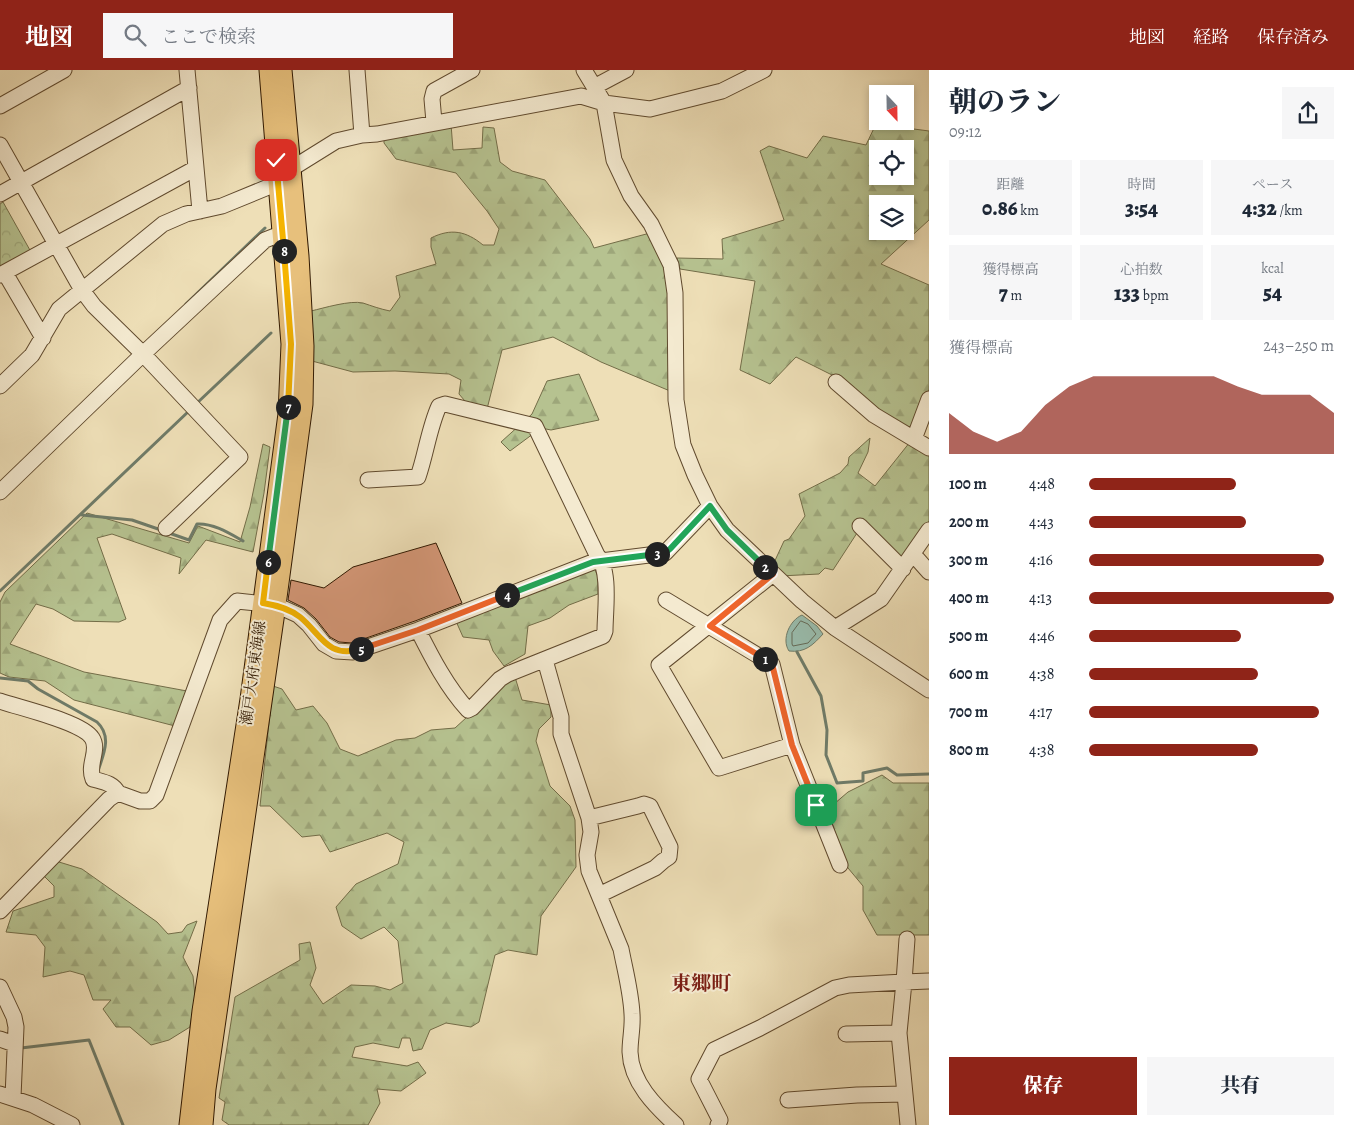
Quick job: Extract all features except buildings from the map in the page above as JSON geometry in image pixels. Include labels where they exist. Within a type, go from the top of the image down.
[{"type":"main road","name":"瀬戸大府東海線","points":[[202,1125],[270,604],[288,414],[291,344],[269,70]]},
{"type":"main road","name":"瀬戸大府東海線","points":[[189,1125],[202,1011],[303,404],[303,336],[299,256],[282,70]]},
{"type":"street","points":[[0,106],[64,70]]},
{"type":"street","points":[[187,70],[200,211]]},
{"type":"street","points":[[357,70],[362,135]]},
{"type":"street","points":[[434,122],[432,99],[434,91],[472,70]]},
{"type":"street","points":[[584,70],[604,103],[614,160],[631,196],[651,224],[671,264],[675,293],[676,400],[683,445],[710,506],[727,530],[802,601],[835,628],[929,690]]},
{"type":"street","points":[[594,87],[626,70]]},
{"type":"street","points":[[291,169],[336,141],[362,135],[377,134],[580,96],[604,103],[650,109],[722,91],[764,70]]},
{"type":"street","points":[[0,194],[189,88]]},
{"type":"street","points":[[0,145],[82,290],[94,306],[143,354],[240,457],[166,528]]},
{"type":"street","points":[[43,338],[3,274],[196,168]]},
{"type":"street","points":[[1,381],[32,355],[59,309],[163,224],[186,214],[222,206],[278,183]]},
{"type":"street","points":[[0,492],[265,240],[283,233]]},
{"type":"street","points":[[836,382],[874,415],[929,448]]},
{"type":"street","points":[[914,439],[929,399]]},
{"type":"street","points":[[368,480],[418,476],[435,416],[439,406],[445,404],[535,426],[597,555],[602,560],[605,586],[605,631],[603,636],[508,674],[500,679],[468,710],[441,673],[418,630]]},
{"type":"street","points":[[0,701],[75,725],[93,739],[95,753],[90,772],[92,779],[111,784],[118,793],[140,801],[150,801],[156,795],[220,620],[236,601],[270,604],[298,615],[324,644],[336,650],[353,652],[418,630],[593,562],[665,553],[710,506]]},
{"type":"street","points":[[860,526],[903,569]]},
{"type":"street","points":[[835,628],[881,599],[929,530]]},
{"type":"street","points":[[913,554],[929,572]]},
{"type":"street","points":[[773,574],[659,666],[719,768],[792,745]]},
{"type":"street","points":[[666,600],[772,664],[792,745],[840,865]]},
{"type":"street","points":[[545,660],[561,717],[561,734],[590,818],[589,871],[621,949],[632,1012],[633,1030],[630,1050],[632,1066],[637,1079],[653,1102],[676,1125]]},
{"type":"street","points":[[0,910],[73,838],[109,799],[118,793]]},
{"type":"street","points":[[590,818],[644,804],[650,806],[670,847],[669,857],[655,868],[599,895]]},
{"type":"street","points":[[907,939],[899,1033],[908,1125]]},
{"type":"street","points":[[718,1125],[720,1120],[698,1079],[714,1050],[835,988],[849,985],[929,981]]},
{"type":"street","points":[[0,987],[14,1016],[16,1026],[6,1096],[72,1125]]},
{"type":"street","points":[[846,1034],[899,1033]]},
{"type":"street","points":[[0,1039],[14,1044]]},
{"type":"street","points":[[788,1100],[857,1094],[905,1094]]},
{"type":"green space","points":[[451,124],[453,150],[482,148],[483,127],[494,128],[500,162],[512,171],[545,180],[590,239],[594,248],[650,233],[664,258],[668,288],[670,391],[601,362],[553,337],[502,350],[487,409],[470,407],[459,394],[461,380],[449,374],[395,371],[353,372],[312,361],[311,311],[358,302],[390,311],[400,297],[396,276],[436,264],[431,247],[431,238],[438,235],[458,232],[477,240],[483,245],[494,245],[499,229],[456,173],[396,159],[384,143],[384,139]]},
{"type":"green space","points":[[914,129],[929,131],[929,220],[914,234],[914,195],[869,195],[869,240],[907,240],[881,264],[929,285],[929,389],[914,429],[908,431],[838,378],[796,357],[770,384],[740,370],[755,281],[680,269],[677,258],[723,259],[722,239],[784,220],[760,151],[769,146],[807,158],[823,136],[866,145],[873,130]]},
{"type":"green space","points":[[3,202],[31,252],[0,269],[0,204]]},
{"type":"green space","points":[[579,374],[599,420],[551,430],[541,428],[510,451],[501,442],[532,414],[547,381]]},
{"type":"green space","points":[[870,438],[868,452],[858,473],[875,486],[910,442],[929,454],[929,521],[901,562],[857,533],[833,570],[825,568],[819,574],[780,576],[772,567],[784,541],[789,539],[805,516],[799,494],[840,473],[848,464],[849,457]]},
{"type":"green space","points":[[263,444],[270,447],[253,552],[206,540],[179,574],[181,558],[112,534],[97,538],[126,619],[119,622],[74,621],[53,609],[36,604],[10,644],[84,672],[187,691],[175,726],[74,700],[45,681],[9,677],[0,673],[0,602],[5,592],[87,513],[189,543],[198,526],[240,542],[250,507]]},
{"type":"green space","points":[[594,567],[598,577],[598,594],[569,605],[550,618],[528,626],[525,654],[504,666],[493,651],[489,640],[463,637],[455,619]]},
{"type":"green space","points":[[515,677],[522,700],[551,705],[551,717],[539,729],[536,741],[550,786],[570,806],[575,820],[576,867],[541,916],[537,955],[508,950],[495,955],[479,1022],[471,1027],[446,1023],[430,1030],[422,1049],[413,1051],[410,1038],[402,1038],[399,1048],[373,1043],[355,1047],[352,1057],[407,1066],[418,1062],[426,1073],[401,1091],[377,1089],[380,1103],[368,1125],[229,1125],[222,1120],[225,1102],[219,1098],[235,997],[300,960],[299,944],[310,942],[316,968],[310,985],[323,1004],[351,985],[375,986],[390,990],[403,983],[398,941],[384,927],[361,939],[342,926],[336,907],[356,884],[398,864],[404,842],[387,833],[330,852],[320,835],[302,837],[270,806],[260,806],[273,686],[282,689],[296,710],[313,706],[327,723],[340,749],[358,756],[396,740],[415,738],[431,730],[455,728],[503,684]]},
{"type":"green space","points":[[882,775],[893,783],[929,783],[929,935],[877,935],[863,910],[863,886],[848,868],[827,810],[848,792]]},
{"type":"green space","points":[[59,862],[82,869],[157,922],[168,934],[182,932],[187,925],[197,921],[183,957],[193,976],[195,996],[190,1027],[169,1040],[151,1045],[130,1027],[116,1027],[103,1009],[111,1000],[93,1000],[84,975],[70,971],[43,977],[45,947],[36,935],[6,932],[13,911],[54,897],[54,886],[44,876]]},
{"type":"water","points":[[802,615],[817,626],[823,634],[816,642],[800,651],[789,651],[786,641],[788,630],[794,621]]},
{"type":"waterway","points":[[186,304],[265,228]]},
{"type":"waterway","points":[[196,404],[271,333]]},
{"type":"waterway","points":[[0,591],[190,410]]},
{"type":"waterway","points":[[82,515],[132,520],[161,530]]},
{"type":"waterway","points":[[169,533],[189,540],[197,524],[203,524],[221,529],[243,541]]},
{"type":"waterway","points":[[797,652],[821,696],[827,730],[826,755],[837,783],[863,781],[863,773],[887,768],[897,775],[929,774]]},
{"type":"waterway","points":[[0,678],[28,681],[38,689],[97,722],[102,727],[105,739],[104,751],[98,771]]},
{"type":"waterway","points":[[21,1045],[21,1048],[89,1040],[123,1125]]},
{"type":"district","name":"東郷町","points":[[701,983]]},
{"type":"route","points":[[276,160],[291,344],[288,414],[263,603],[298,615],[309,625],[324,644],[336,650],[353,652],[418,630],[593,562],[665,553],[710,506],[727,530],[773,574],[710,626],[772,664],[792,745],[816,805]]}]
